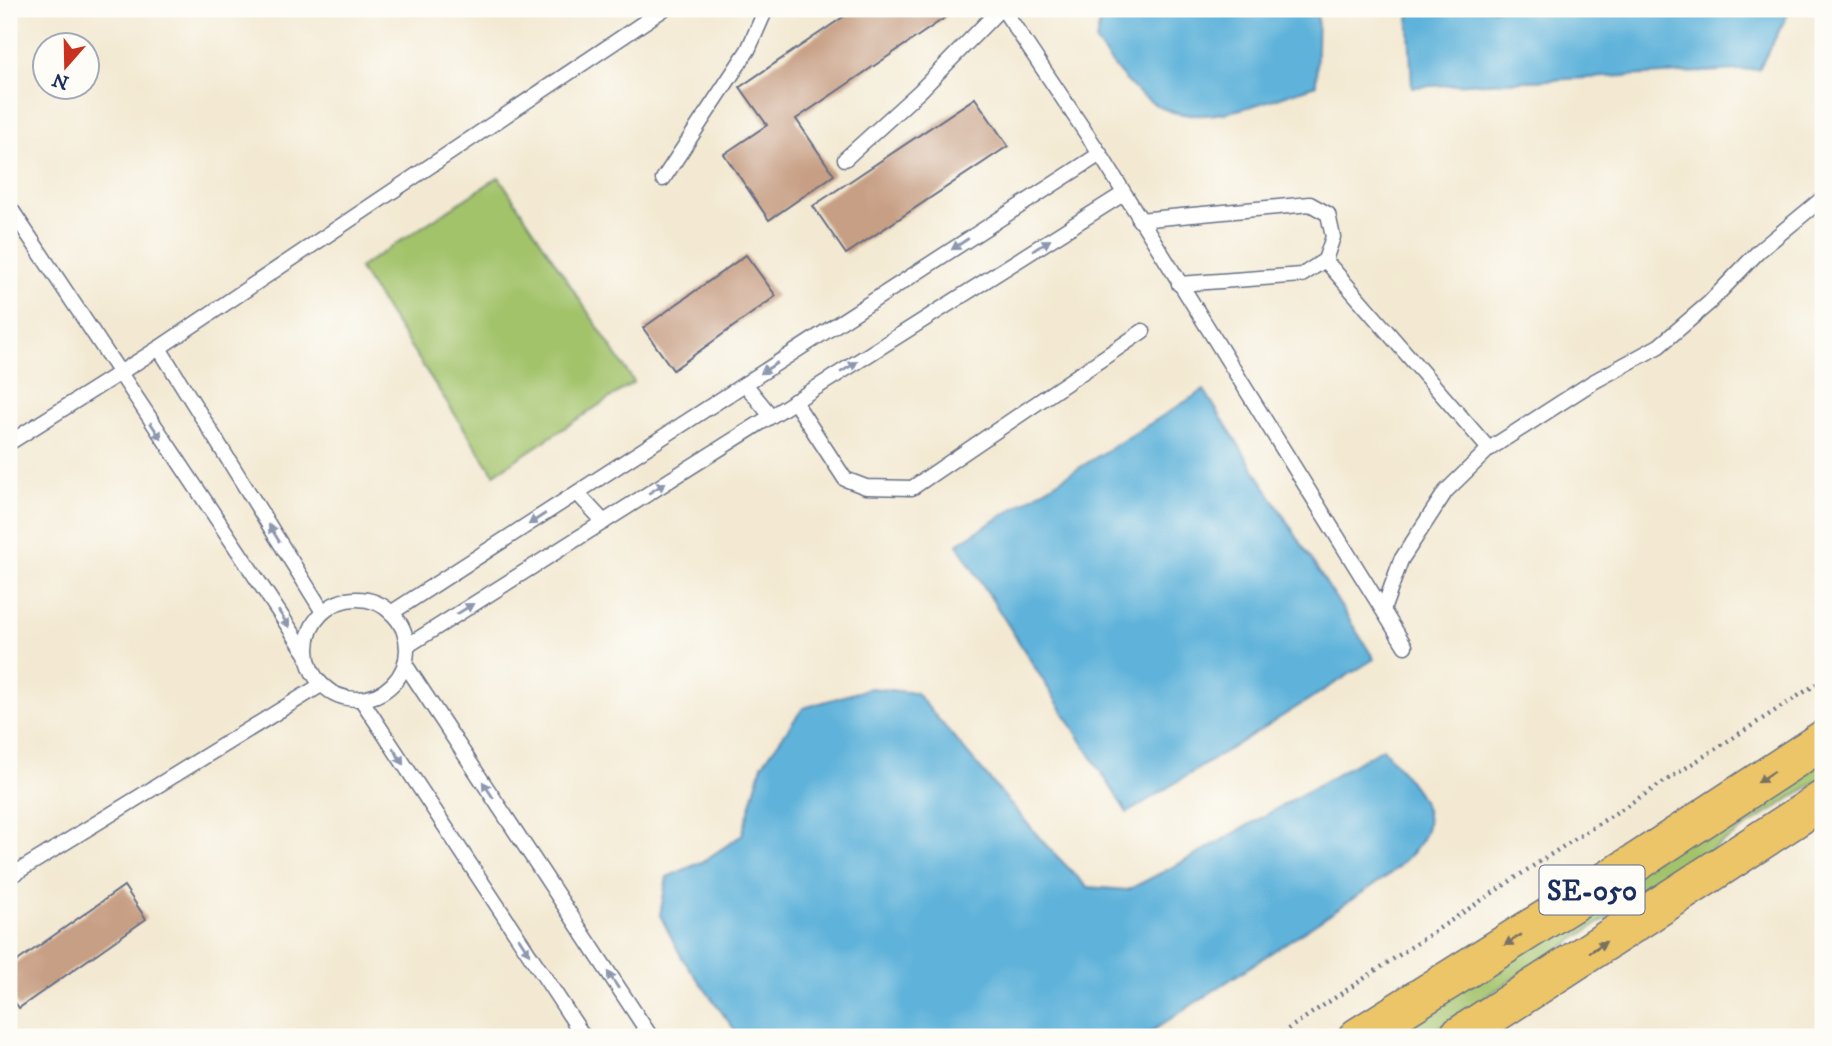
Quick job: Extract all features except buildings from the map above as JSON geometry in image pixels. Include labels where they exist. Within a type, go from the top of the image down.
[{"type":"main road","name":"SE-050","points":[[1358,1037],[1628,868],[1823,740]]},
{"type":"main road","name":"SE-050","points":[[1458,1037],[1823,800]]},
{"type":"lane","points":[[9,443],[159,348],[664,9]]},
{"type":"lane","points":[[663,179],[748,50],[766,9]]},
{"type":"lane","points":[[845,159],[920,91],[1002,9],[1100,154],[1405,646]]},
{"type":"lane","points":[[391,613],[1100,154]]},
{"type":"lane","points":[[407,646],[1123,194]]},
{"type":"lane","points":[[1383,610],[1401,560],[1446,491],[1489,449],[1593,382],[1659,345],[1709,303],[1759,251],[1823,198]]},
{"type":"lane","points":[[1139,220],[1310,204],[1328,214],[1333,237],[1325,260],[1302,275],[1179,284]]},
{"type":"lane","points":[[9,206],[118,374],[306,653],[311,670],[321,685],[340,696],[361,699],[380,694],[396,681],[405,664],[407,646],[402,628],[391,613],[376,603],[357,599],[339,602],[323,612],[310,630],[306,653]]},
{"type":"lane","points":[[1325,260],[1489,449]]},
{"type":"lane","points":[[794,401],[845,479],[866,487],[912,488],[1143,331]]},
{"type":"lane","points":[[159,348],[323,612]]},
{"type":"lane","points":[[745,384],[771,416]]},
{"type":"lane","points":[[577,493],[604,522]]},
{"type":"lane","points":[[405,664],[651,1037]]},
{"type":"lane","points":[[9,877],[321,685]]},
{"type":"lane","points":[[361,699],[584,1037]]},
{"type":"path","points":[[1276,1037],[1535,864],[1823,680]]},
{"type":"green space","points":[[499,177],[634,382],[494,474],[359,268]]},
{"type":"green space","points":[[1823,748],[1823,777],[1424,1037],[1376,1037]]},
{"type":"water","points":[[1102,9],[1318,9],[1316,85],[1218,114],[1178,113],[1160,107],[1132,87],[1096,42]]},
{"type":"water","points":[[1408,9],[1790,10],[1759,69],[1412,87]]},
{"type":"water","points":[[1204,390],[1374,659],[1127,813],[957,544]]},
{"type":"water","points":[[871,688],[916,693],[1044,843],[1087,887],[1128,890],[1194,856],[1383,748],[1422,800],[1427,814],[1427,827],[1420,842],[1407,858],[1386,877],[1143,1037],[740,1037],[682,958],[660,915],[667,877],[702,862],[742,835],[762,765],[803,708]]}]
